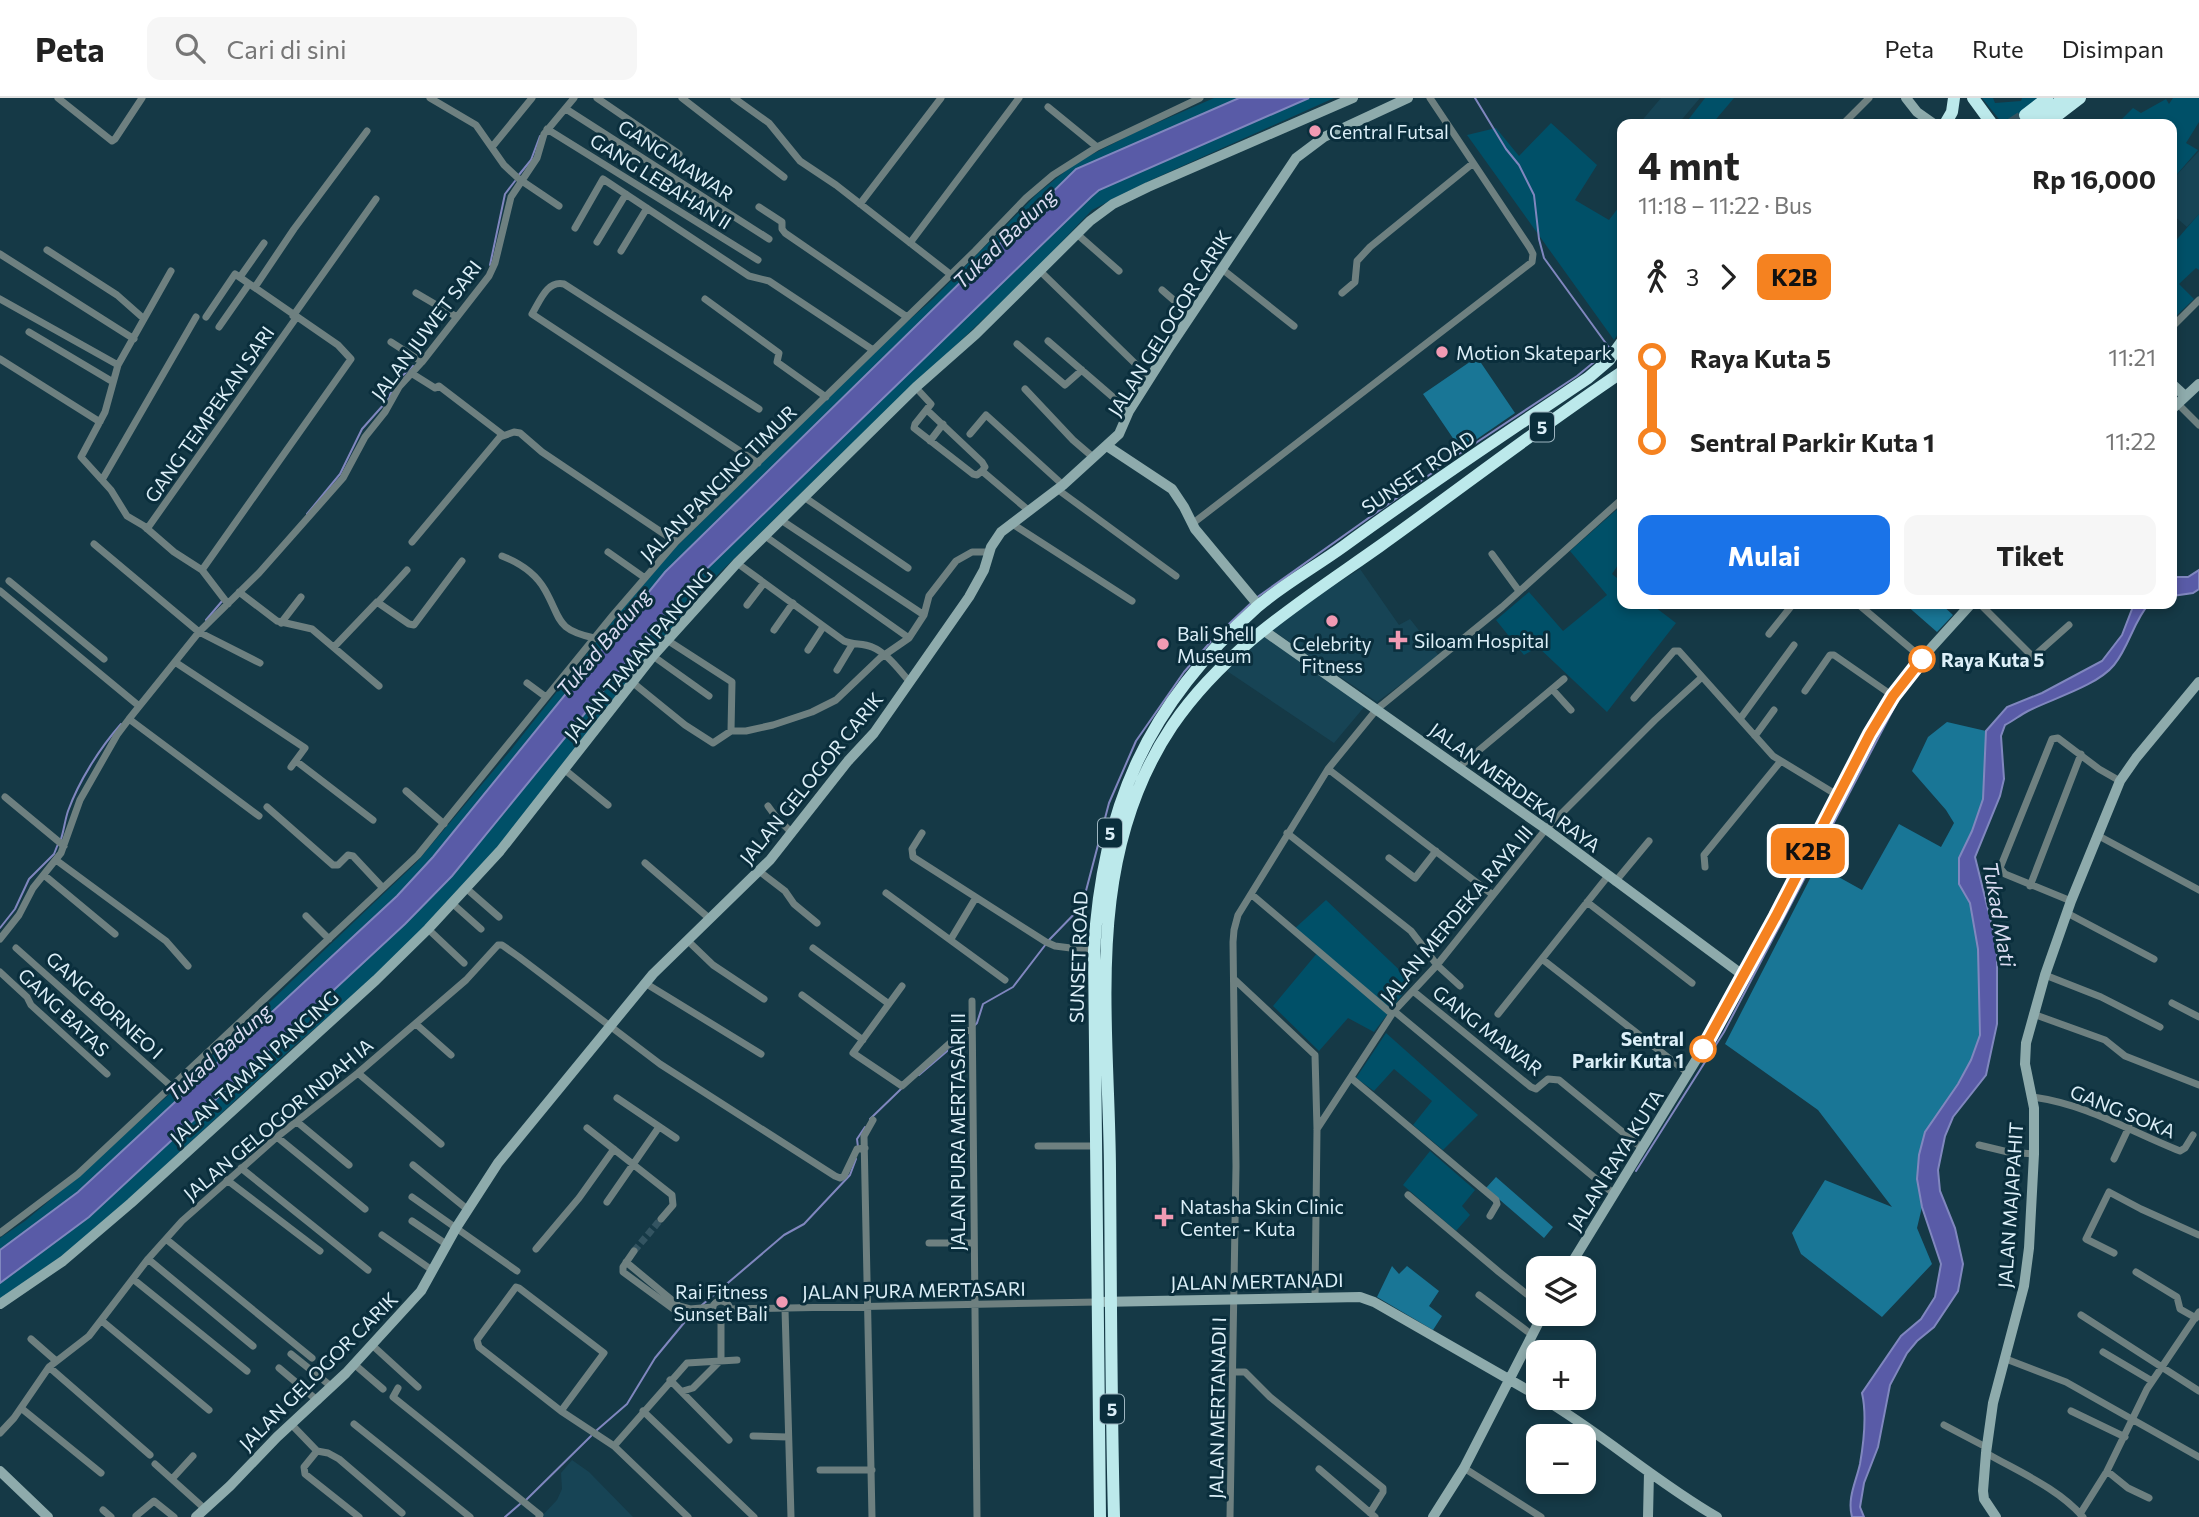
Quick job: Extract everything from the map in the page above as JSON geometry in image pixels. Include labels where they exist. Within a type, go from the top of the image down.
[{"type":"highway","points":[[1948,119],[1954,107],[1954,98]]},
{"type":"highway","points":[[1973,98],[1988,119]]},
{"type":"highway","points":[[2028,119],[2047,98]]},
{"type":"highway","points":[[2028,119],[2064,98]]},
{"type":"highway","points":[[2054,119],[2080,98]]},
{"type":"highway","name":"SUNSET ROAD","points":[[1114,1517],[1107,1502],[1094,951],[1097,901],[1107,846],[1117,811],[1143,750],[1162,716],[1196,668],[1259,606],[1600,370],[1617,348]]},
{"type":"highway","name":"SUNSET ROAD","points":[[1104,1302],[1109,1116],[1105,964],[1107,914],[1113,869],[1134,800],[1170,729],[1199,691],[1263,630],[1617,375]]},
{"type":"highway","points":[[1436,481],[1446,498]]},
{"type":"highway","name":"SUNSET ROAD","points":[[1100,1517],[1107,1502]]},
{"type":"street","points":[[58,98],[112,141],[142,98]]},
{"type":"street","points":[[430,98],[476,125],[504,165],[559,206]]},
{"type":"street","points":[[492,147],[532,98]]},
{"type":"street","name":"JALAN JUWET SARI","points":[[0,939],[19,915],[33,888],[56,860],[80,800],[117,735],[138,705],[225,599],[239,592],[259,573],[343,478],[365,437],[385,412],[398,387],[493,270],[507,210],[518,178],[537,158],[541,138],[547,129],[574,98]]},
{"type":"street","points":[[597,98],[679,154]]},
{"type":"street","points":[[682,98],[784,177]]},
{"type":"street","points":[[734,98],[769,122],[800,161],[950,274]]},
{"type":"street","points":[[860,204],[941,98]]},
{"type":"street","points":[[910,243],[1018,98]]},
{"type":"street","name":"JALAN TAMAN PANCING","points":[[0,1304],[63,1261],[131,1203],[376,980],[428,929],[467,889],[565,770],[653,656],[737,563],[1077,234],[1104,210],[1128,197],[1353,98]]},
{"type":"street","name":"JALAN GELOGOR CARIK","points":[[196,1517],[355,1364],[421,1291],[489,1173],[645,983],[759,871],[874,733],[973,591],[996,538],[1011,523],[1094,458],[1122,430],[1129,411],[1288,168],[1304,150],[1324,137],[1408,98]]},
{"type":"street","points":[[1192,524],[1529,266],[1533,260],[1533,254],[1430,98]]},
{"type":"street","points":[[1848,119],[1869,98]]},
{"type":"street","points":[[1906,98],[1927,119]]},
{"type":"street","name":"JALAN PANCING TIMUR","points":[[0,1233],[78,1174],[418,855],[594,638],[676,542],[1044,182],[1097,147],[1197,99]]},
{"type":"street","points":[[1048,107],[1097,147]]},
{"type":"street","name":"GANG MAWAR","points":[[566,109],[769,239]]},
{"type":"street","points":[[1917,112],[1918,119]]},
{"type":"street","name":"GANG LEBAHAN II","points":[[547,129],[758,260]]},
{"type":"street","points":[[219,327],[367,131]]},
{"type":"street","points":[[1342,293],[1355,282],[1357,261],[1370,247],[1472,164]]},
{"type":"street","points":[[575,228],[603,179],[749,276],[765,278],[873,350]]},
{"type":"street","points":[[597,242],[626,194]]},
{"type":"street","name":"GANG TEMPEKAN SARI","points":[[147,529],[376,199]]},
{"type":"street","points":[[759,206],[782,222],[785,233],[907,317]]},
{"type":"street","points":[[621,251],[647,208]]},
{"type":"street","points":[[1077,234],[1119,271]]},
{"type":"street","points":[[240,277],[264,243]]},
{"type":"street","points":[[47,250],[123,299],[143,318]]},
{"type":"street","points":[[0,254],[134,339]]},
{"type":"street","points":[[1222,269],[1294,326]]},
{"type":"street","points":[[0,359],[100,422],[118,365],[171,271]]},
{"type":"street","points":[[1040,271],[1150,378]]},
{"type":"street","points":[[202,570],[351,359],[338,345],[235,274],[206,317]]},
{"type":"street","points":[[758,463],[532,314],[551,285],[564,284],[759,409]]},
{"type":"street","points":[[1162,290],[1191,315]]},
{"type":"street","points":[[416,293],[454,315]]},
{"type":"street","points":[[0,299],[118,365]]},
{"type":"street","points":[[705,299],[779,353],[777,362],[826,397]]},
{"type":"street","points":[[2177,322],[2199,300]]},
{"type":"street","points":[[102,480],[196,317]]},
{"type":"street","points":[[29,332],[113,382]]},
{"type":"street","points":[[1048,341],[1129,411]]},
{"type":"street","points":[[391,342],[421,361]]},
{"type":"street","points":[[1017,344],[1065,384],[1082,370]]},
{"type":"street","points":[[411,373],[435,388],[439,386],[503,435]]},
{"type":"street","points":[[2199,384],[2178,403],[2199,425]]},
{"type":"street","points":[[1025,389],[1073,440],[1094,458]]},
{"type":"street","points":[[919,391],[931,402],[914,426],[975,475],[982,471],[984,464],[927,410]]},
{"type":"street","points":[[970,434],[986,415],[1060,487],[1177,576]]},
{"type":"street","name":"GANG TEMPEKAN SARI","points":[[100,422],[81,457],[111,490],[127,516],[202,570],[225,599]]},
{"type":"street","points":[[930,441],[943,424]]},
{"type":"street","points":[[412,542],[503,435],[520,433],[542,452],[676,542]]},
{"type":"street","points":[[950,457],[962,442]]},
{"type":"street","points":[[1107,446],[1172,489],[1192,524],[1259,606]]},
{"type":"street","points":[[982,471],[1028,510]]},
{"type":"street","points":[[804,497],[908,568]]},
{"type":"street","name":"JALAN MERTANADI I","points":[[1230,1517],[1235,1299],[1234,930],[1238,915],[1328,769],[1377,709],[1519,591],[1617,503]]},
{"type":"street","points":[[781,520],[924,615]]},
{"type":"street","points":[[1011,523],[1132,601]]},
{"type":"street","points":[[765,537],[909,638]]},
{"type":"street","points":[[94,544],[198,631],[260,663]]},
{"type":"street","points":[[608,552],[645,578]]},
{"type":"street","points":[[632,682],[685,725],[713,743],[731,731],[761,729],[812,712],[847,691],[885,655],[909,638],[924,615],[929,596],[956,561],[972,552],[989,552]]},
{"type":"street","points":[[1492,554],[1519,591]]},
{"type":"street","points":[[502,556],[515,561],[538,580],[557,618],[563,624],[572,631],[594,638]]},
{"type":"street","points":[[378,602],[414,625],[462,561]]},
{"type":"street","points":[[737,563],[823,627],[852,645],[870,646],[885,655],[911,682]]},
{"type":"street","points":[[334,647],[407,570]]},
{"type":"street","points":[[9,581],[104,659]]},
{"type":"street","points":[[747,605],[764,583]]},
{"type":"street","points":[[0,591],[138,705]]},
{"type":"street","points":[[239,592],[281,623],[309,627],[379,686]]},
{"type":"street","points":[[281,623],[301,597]]},
{"type":"street","points":[[774,630],[793,603]]},
{"type":"street","points":[[1769,634],[1789,609]]},
{"type":"street","points":[[1864,609],[1922,659]]},
{"type":"street","name":"JALAN RAYA KUTA","points":[[1576,1256],[1744,976],[1837,795],[1893,696],[1967,609]]},
{"type":"street","points":[[1985,609],[2033,657],[2070,625]]},
{"type":"street","points":[[808,650],[823,627]]},
{"type":"street","name":"JALAN MERDEKA RAYA","points":[[1263,630],[1546,829],[1744,976]]},
{"type":"street","points":[[667,640],[733,682],[731,731]]},
{"type":"street","points":[[77,655],[86,645]]},
{"type":"street","points":[[837,670],[852,645]]},
{"type":"street","points":[[1740,719],[1794,645]]},
{"type":"street","points":[[1634,698],[1676,650],[1681,652],[1701,678],[1780,762],[1837,795]]},
{"type":"street","points":[[1805,691],[1830,655],[1834,655],[1893,696]]},
{"type":"street","points":[[653,656],[709,696]]},
{"type":"street","points":[[175,662],[305,748],[294,764],[373,820]]},
{"type":"street","name":"JALAN MERDEKA RAYA III","points":[[1317,1129],[1393,1013],[1437,965],[1546,829],[1647,727],[1701,678]]},
{"type":"street","points":[[1459,767],[1564,679]]},
{"type":"street","name":"JALAN MAJAPAHIT","points":[[1996,1517],[1984,1499],[1983,1491],[1993,1403],[2006,1359],[2026,1266],[2034,1154],[2033,1097],[2024,1056],[2033,1014],[2071,901],[2120,781],[2199,682]]},
{"type":"street","points":[[527,683],[547,697]]},
{"type":"street","points":[[1552,689],[1571,710]]},
{"type":"street","points":[[1755,736],[1774,710]]},
{"type":"street","points":[[129,719],[259,816]]},
{"type":"street","points":[[2071,901],[2001,871],[2052,739],[2058,738],[2099,769],[2120,781]]},
{"type":"street","points":[[2031,886],[2081,754]]},
{"type":"street","points":[[1705,867],[1703,860],[1711,846],[1780,762]]},
{"type":"street","points":[[1328,769],[1493,895]]},
{"type":"street","points":[[565,770],[608,805]]},
{"type":"street","points":[[406,790],[444,824]]},
{"type":"street","points":[[5,797],[62,844]]},
{"type":"street","points":[[768,806],[792,833]]},
{"type":"street","points":[[267,807],[333,865],[338,865],[348,855],[353,856],[382,887]]},
{"type":"street","points":[[922,833],[911,855],[975,899],[1055,946],[1094,951]]},
{"type":"street","points":[[1287,833],[1411,932],[1437,965],[1460,986]]},
{"type":"street","points":[[2097,835],[2199,890]]},
{"type":"street","points":[[1498,1014],[1587,902],[1649,841]]},
{"type":"street","points":[[1389,858],[1415,878],[1436,851]]},
{"type":"street","points":[[56,860],[166,941],[188,967]]},
{"type":"street","points":[[645,863],[710,919]]},
{"type":"street","points":[[759,871],[785,891],[794,904],[817,923]]},
{"type":"street","points":[[44,875],[115,934]]},
{"type":"street","points":[[467,889],[499,917]]},
{"type":"street","points":[[886,893],[1005,980]]},
{"type":"street","points":[[1251,894],[1613,1194]]},
{"type":"street","points":[[951,939],[975,899]]},
{"type":"street","points":[[1587,902],[1692,983]]},
{"type":"street","points":[[453,904],[481,929]]},
{"type":"street","points":[[2067,913],[2154,958]]},
{"type":"street","points":[[306,916],[329,939]]},
{"type":"street","points":[[428,929],[464,963]]},
{"type":"street","points":[[687,940],[713,965],[764,999]]},
{"type":"street","name":"JALAN GELOGOR INDAH IA","points":[[2,1429],[21,1408],[55,1360],[89,1336],[102,1321],[166,1239],[228,1179],[466,980],[496,946],[501,944],[609,1027]]},
{"type":"street","name":"GANG BORNEO I","points":[[16,948],[172,1087]]},
{"type":"street","points":[[813,948],[889,1004]]},
{"type":"street","points":[[1542,959],[1688,1073]]},
{"type":"street","name":"GANG BATAS","points":[[0,972],[27,997],[31,1005],[107,1074]]},
{"type":"street","points":[[2045,975],[2101,997],[2160,1027]]},
{"type":"street","points":[[1234,979],[1313,1052],[1315,1059],[1315,1297]]},
{"type":"street","points":[[645,983],[761,1054]]},
{"type":"street","points":[[902,986],[853,1053],[902,1086],[960,1034],[971,1029]]},
{"type":"street","name":"GANG MAWAR","points":[[1413,991],[1531,1087],[1536,1089],[1548,1079],[1559,1080],[1642,1148]]},
{"type":"street","points":[[802,995],[863,1040]]},
{"type":"street","name":"JALAN PURA MERTASARI II","points":[[972,1001],[977,1517]]},
{"type":"street","points":[[2172,1003],[2199,1017]]},
{"type":"street","points":[[2033,1014],[2105,1040],[2125,1056],[2199,1085]]},
{"type":"street","points":[[416,1024],[451,1055]]},
{"type":"street","points":[[609,1027],[660,1064],[835,1177],[844,1177],[857,1149],[865,1148]]},
{"type":"street","points":[[358,1073],[441,1143]]},
{"type":"street","points":[[1351,1078],[1496,1200],[1496,1207],[1490,1216]]},
{"type":"street","name":"GANG SOKA","points":[[2033,1097],[2066,1103],[2129,1127],[2180,1151],[2193,1135]]},
{"type":"street","points":[[617,1098],[676,1138]]},
{"type":"street","points":[[872,1517],[864,1136],[873,1120]]},
{"type":"street","points":[[296,1121],[349,1165]]},
{"type":"street","points":[[607,1202],[659,1126]]},
{"type":"street","points":[[2114,1159],[2129,1127]]},
{"type":"street","points":[[587,1128],[672,1195],[673,1205],[661,1219]]},
{"type":"street","points":[[277,1137],[365,1209]]},
{"type":"street","points":[[1979,1144],[2008,1152],[2034,1154]]},
{"type":"street","points":[[1038,1146],[1097,1146]]},
{"type":"street","points":[[536,1249],[579,1198],[614,1149]]},
{"type":"street","points":[[413,1165],[467,1209]]},
{"type":"street","points":[[241,1168],[369,1270]]},
{"type":"street","points":[[228,1179],[313,1241]]},
{"type":"street","points":[[228,1179],[320,1251]]},
{"type":"street","points":[[2114,1253],[2086,1239],[2110,1192],[2199,1236]]},
{"type":"street","points":[[1408,1195],[1526,1293]]},
{"type":"street","points":[[412,1198],[517,1271]]},
{"type":"street","points":[[412,1221],[446,1244]]},
{"type":"street","points":[[382,1235],[432,1270]]},
{"type":"street","points":[[166,1239],[312,1358]]},
{"type":"street","points":[[929,1243],[973,1243]]},
{"type":"street","points":[[634,1251],[622,1267],[623,1272],[676,1311],[696,1317],[713,1310],[716,1302],[722,1301],[731,1309],[727,1316],[721,1319]]},
{"type":"street","points":[[148,1259],[253,1346]]},
{"type":"street","points":[[1944,1425],[1984,1446],[1986,1453],[2060,1495],[2075,1506],[2082,1516],[2152,1381],[2196,1321],[2180,1309],[2178,1297],[2136,1272]]},
{"type":"street","points":[[133,1279],[247,1371]]},
{"type":"street","points":[[561,1411],[604,1353],[516,1287],[476,1343],[561,1411],[614,1446],[688,1517]]},
{"type":"street","points":[[1479,1295],[1531,1334]]},
{"type":"street","name":"JALAN MERTANADI","points":[[1104,1302],[1349,1296],[1367,1299],[1526,1389]]},
{"type":"street","name":"JALAN PURA MERTASARI","points":[[731,1309],[1104,1302]]},
{"type":"street","points":[[785,1309],[790,1517]]},
{"type":"street","points":[[683,1391],[693,1388],[721,1360],[721,1319],[713,1310]]},
{"type":"street","points":[[2081,1315],[2199,1391]]},
{"type":"street","points":[[102,1321],[209,1410]]},
{"type":"street","points":[[1433,1517],[1464,1468],[1536,1326]]},
{"type":"street","points":[[31,1339],[55,1360]]},
{"type":"street","points":[[372,1345],[418,1387]]},
{"type":"street","points":[[2103,1352],[2152,1381]]},
{"type":"street","points":[[291,1354],[332,1387]]},
{"type":"street","points":[[2006,1359],[2066,1382],[2199,1457]]},
{"type":"street","points":[[614,1446],[687,1363],[737,1360]]},
{"type":"street","points":[[355,1364],[383,1389]]},
{"type":"street","points":[[49,1367],[150,1455]]},
{"type":"street","points":[[279,1368],[318,1401]]},
{"type":"street","points":[[1233,1372],[1245,1372],[1270,1397],[1382,1488],[1384,1492],[1372,1515],[1319,1469]]},
{"type":"street","points":[[670,1380],[730,1440]]},
{"type":"street","points":[[398,1388],[393,1397],[505,1486],[539,1517]]},
{"type":"street","points":[[21,1408],[101,1473]]},
{"type":"street","name":"JALAN MERTANADI","points":[[1559,1410],[1717,1517]]},
{"type":"street","points":[[643,1411],[754,1517]]},
{"type":"street","points":[[2071,1411],[2124,1437]]},
{"type":"street","points":[[291,1424],[317,1451],[328,1452],[339,1459],[402,1513]]},
{"type":"street","points":[[354,1424],[470,1517]]},
{"type":"street","points":[[753,1436],[787,1437]]},
{"type":"street","points":[[317,1451],[304,1467],[305,1474],[359,1517]]},
{"type":"street","points":[[172,1479],[193,1456]]},
{"type":"street","points":[[155,1464],[205,1509]]},
{"type":"street","points":[[1464,1468],[1541,1517]]},
{"type":"street","points":[[820,1470],[872,1470]]},
{"type":"street","points":[[0,1471],[48,1517]]},
{"type":"street","points":[[2107,1471],[2129,1488],[2149,1498]]},
{"type":"street","points":[[1648,1517],[1650,1472]]},
{"type":"street","points":[[1649,1484],[1652,1480],[1660,1480]]},
{"type":"street","points":[[136,1516],[154,1501],[174,1517]]},
{"type":"street","points":[[103,1510],[111,1517]]},
{"type":"shaded area","points":[[1214,98],[1239,98],[1076,169],[665,572],[433,857],[397,896],[78,1192],[0,1250],[0,1238],[73,1181],[234,1036],[416,863],[676,547],[890,337],[933,299],[1038,193],[1077,162],[1136,132]]},
{"type":"shaded area","name":"Tukad Badung","points":[[1239,98],[1309,98],[1099,190],[1091,197],[688,587],[452,876],[405,924],[89,1217],[0,1283],[0,1250],[78,1192],[397,896],[433,857],[665,572],[1076,169]]},
{"type":"shaded area","points":[[1309,98],[1334,98],[1149,181],[1092,210],[1034,271],[703,589],[495,850],[450,902],[350,999],[294,1046],[113,1214],[73,1248],[0,1299],[0,1283],[89,1217],[405,924],[452,876],[688,587],[1091,197],[1099,190]]},
{"type":"shaded area","points":[[1661,98],[1700,98],[1682,119],[1643,119]]},
{"type":"shaded area","points":[[1705,98],[1734,98],[1716,119],[1689,119]]},
{"type":"shaded area","points":[[1982,98],[1993,98],[1995,103],[2040,98],[2031,119],[1999,119]]},
{"type":"shaded area","points":[[2173,98],[2199,98],[2199,122],[2186,143],[2198,150],[2177,174],[2177,119],[2122,119],[2133,108],[2141,113],[2166,99],[2169,104]]},
{"type":"shaded area","points":[[1551,123],[1597,165],[1575,200],[1609,220],[1617,210],[1617,336],[1614,340],[1467,135],[1496,128],[1519,156]]},
{"type":"shaded area","points":[[2199,151],[2199,214],[2187,227],[2177,218],[2177,175]]},
{"type":"shaded area","points":[[2199,214],[2199,270],[2196,268],[2179,284],[2194,299],[2177,315],[2177,239]]},
{"type":"shaded area","points":[[1477,357],[1515,413],[1461,450],[1423,394]]},
{"type":"shaded area","points":[[1617,509],[1617,566],[1612,574],[1617,578],[1617,609],[1658,609],[1676,623],[1607,712],[1538,647],[1524,655],[1496,620],[1529,592],[1563,631],[1607,595],[1570,551]]},
{"type":"shaded area","points":[[1360,569],[1399,625],[1410,619],[1439,656],[1377,702],[1268,627]]},
{"type":"shaded area","points":[[2199,570],[2199,589],[2193,593],[2177,595],[2177,577],[2188,577]]},
{"type":"shaded area","points":[[1911,609],[1946,609],[1953,615],[1937,632]]},
{"type":"shaded area","name":"Tukad Mati","points":[[2132,609],[2145,609],[2124,650],[2106,673],[2085,686],[2028,711],[2005,725],[2001,736],[2004,779],[2000,796],[1975,857],[1997,946],[1997,1024],[1986,1075],[1953,1117],[1945,1136],[1938,1170],[1940,1191],[1955,1228],[1963,1264],[1958,1291],[1934,1327],[1907,1353],[1890,1385],[1878,1447],[1864,1483],[1860,1507],[1864,1517],[1852,1517],[1851,1497],[1864,1437],[1862,1393],[1901,1336],[1921,1319],[1935,1297],[1941,1264],[1922,1207],[1917,1179],[1919,1155],[1925,1132],[1958,1084],[1980,1035],[1978,949],[1970,903],[1959,884],[1959,858],[1983,799],[1986,731],[2007,707],[2042,693],[2102,661],[2122,635]]},
{"type":"shaded area","points":[[1265,636],[1365,706],[1334,743],[1227,671]]},
{"type":"shaded area","points":[[1947,722],[1986,731],[1983,799],[1959,858],[1959,884],[1970,903],[1978,950],[1980,1035],[1958,1084],[1925,1132],[1917,1179],[1922,1207],[1917,1228],[1932,1264],[1882,1317],[1801,1254],[1792,1233],[1825,1180],[1892,1207],[1818,1110],[1725,1044],[1817,865],[1862,890],[1899,824],[1941,847],[1954,823],[1912,771],[1928,737]]},
{"type":"shaded area","points":[[1326,900],[1412,982],[1374,1032],[1348,1018],[1319,1051],[1273,1006],[1318,952],[1293,930]]},
{"type":"shaded area","points":[[1386,1033],[1478,1115],[1443,1150],[1413,1125],[1432,1101],[1394,1069],[1374,1091],[1356,1078]]},
{"type":"shaded area","points":[[1430,1151],[1475,1190],[1462,1206],[1470,1215],[1456,1231],[1403,1185]]},
{"type":"shaded area","points":[[1496,1177],[1553,1227],[1544,1238],[1486,1188]]},
{"type":"shaded area","points":[[1392,1266],[1399,1274],[1407,1266],[1439,1291],[1429,1306],[1442,1316],[1433,1330],[1377,1297]]},
{"type":"shaded area","points":[[572,1460],[589,1472],[633,1517],[541,1517],[557,1500],[562,1489],[561,1473]]},
{"type":"waterway","points":[[1256,598],[1456,456],[1577,376],[1610,349],[1544,258],[1534,195],[1519,165],[1475,98]]},
{"type":"waterway","points":[[518,176],[531,160],[540,136]]},
{"type":"waterway","points":[[490,265],[505,194],[515,181]]},
{"type":"waterway","points":[[307,514],[340,474],[362,429],[386,402],[399,379],[413,366]]},
{"type":"waterway","points":[[206,620],[223,600]]},
{"type":"waterway","points":[[1049,940],[1082,906],[1109,803],[1136,741],[1184,672],[1214,638],[1250,604]]},
{"type":"waterway","points":[[1636,1171],[1724,1032],[1896,704]]},
{"type":"waterway","points":[[61,839],[68,811],[78,788],[97,755],[121,724]]},
{"type":"waterway","points":[[0,928],[15,909],[29,879],[54,854],[58,844]]},
{"type":"waterway","points":[[974,1026],[983,1004],[1013,987],[1046,944]]},
{"type":"waterway","points":[[919,1075],[966,1035]]},
{"type":"waterway","points":[[870,1119],[901,1089]]},
{"type":"waterway","points":[[858,1147],[857,1139],[865,1127]]},
{"type":"waterway","points":[[702,1305],[784,1235],[804,1224],[850,1175],[856,1159]]},
{"type":"waterway","points":[[597,1430],[627,1404],[655,1358],[688,1318]]},
{"type":"waterway","points":[[525,1501],[591,1436]]},
{"type":"waterway","points":[[505,1517],[520,1504]]},
{"type":"tunnel","points":[[2019,119],[2025,115]]},
{"type":"tunnel","points":[[634,1251],[661,1219]]},
{"type":"bus line","name":"K2B","points":[[1703,1049],[1726,1011],[1882,712],[1922,659]]},
{"type":"place","name":"Central Futsal","points":[[1315,131]]},
{"type":"place","name":"Motion Skatepark","points":[[1442,352]]},
{"type":"place","name":"Celebrity Fitness","points":[[1332,621]]},
{"type":"place","name":"Siloam Hospital","points":[[1398,640]]},
{"type":"place","name":"Bali Shell Museum","points":[[1163,644]]},
{"type":"place","name":"Raya Kuta 5","points":[[1922,659]]},
{"type":"place","name":"Sentral Parkir Kuta 1","points":[[1703,1049]]},
{"type":"place","name":"Natasha Skin Clinic Center - Kuta","points":[[1164,1217]]},
{"type":"place","name":"Rai Fitness Sunset Bali","points":[[782,1302]]}]
